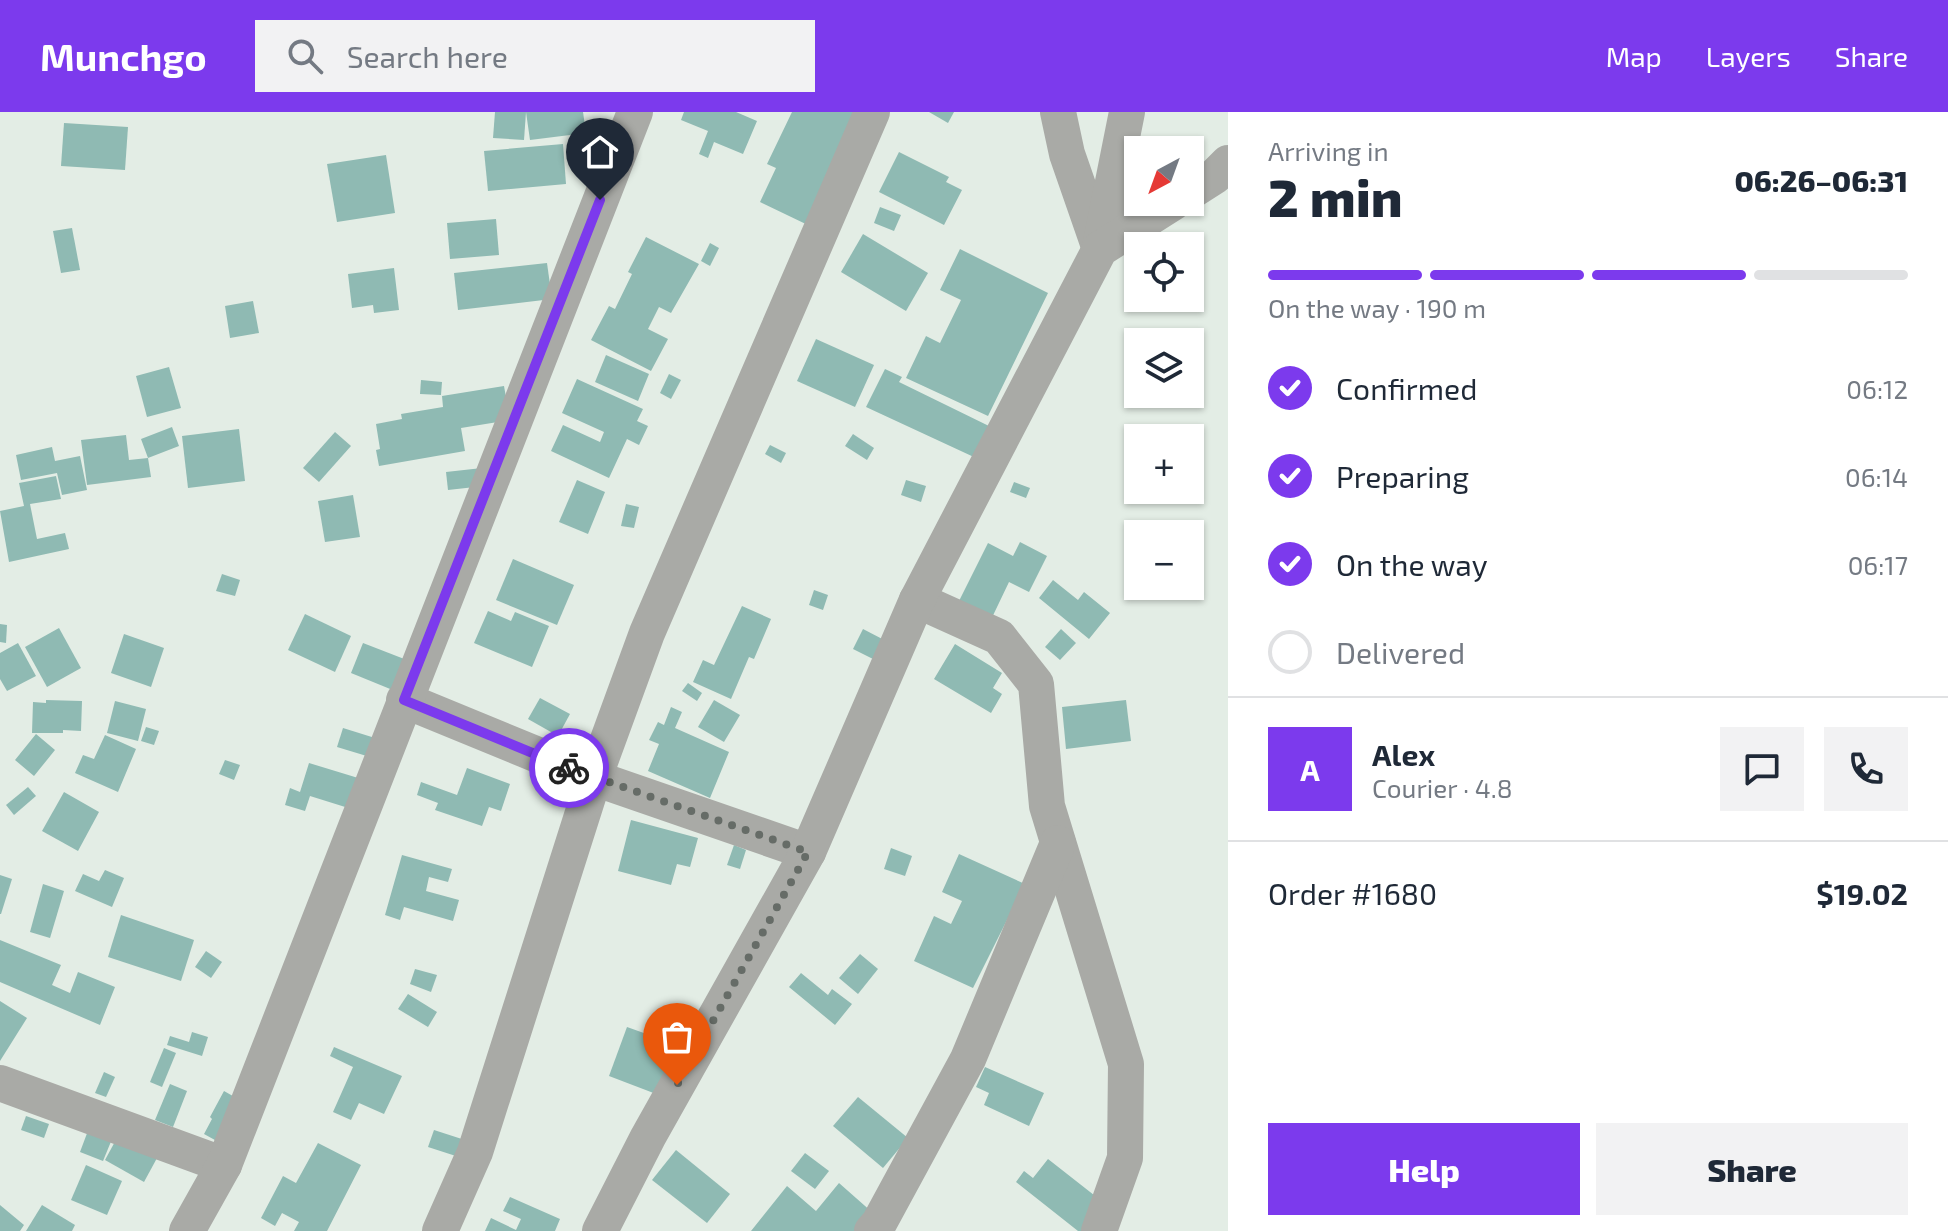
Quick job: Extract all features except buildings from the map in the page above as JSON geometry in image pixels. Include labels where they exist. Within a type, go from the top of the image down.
[{"type":"street","points":[[187,1231],[224,1165],[635,112]]},
{"type":"street","points":[[440,1231],[475,1152],[594,778],[647,633],[872,112]]},
{"type":"street","points":[[1058,112],[1067,154],[1100,249]]},
{"type":"street","points":[[601,1230],[648,1137],[808,852],[917,600],[1100,249],[1127,112]]},
{"type":"street","points":[[1100,249],[1152,216]]},
{"type":"street","points":[[917,600],[999,637],[1036,684],[1047,806],[1126,1064],[1125,1158],[1099,1231]]},
{"type":"street","points":[[404,700],[594,778],[808,852]]},
{"type":"street","points":[[872,1231],[968,1059],[1058,843]]},
{"type":"street","points":[[0,1083],[224,1165]]},
{"type":"way so far","points":[[569,768],[808,852],[677,1085]]},
{"type":"route","points":[[569,768],[404,700],[600,200]]}]
